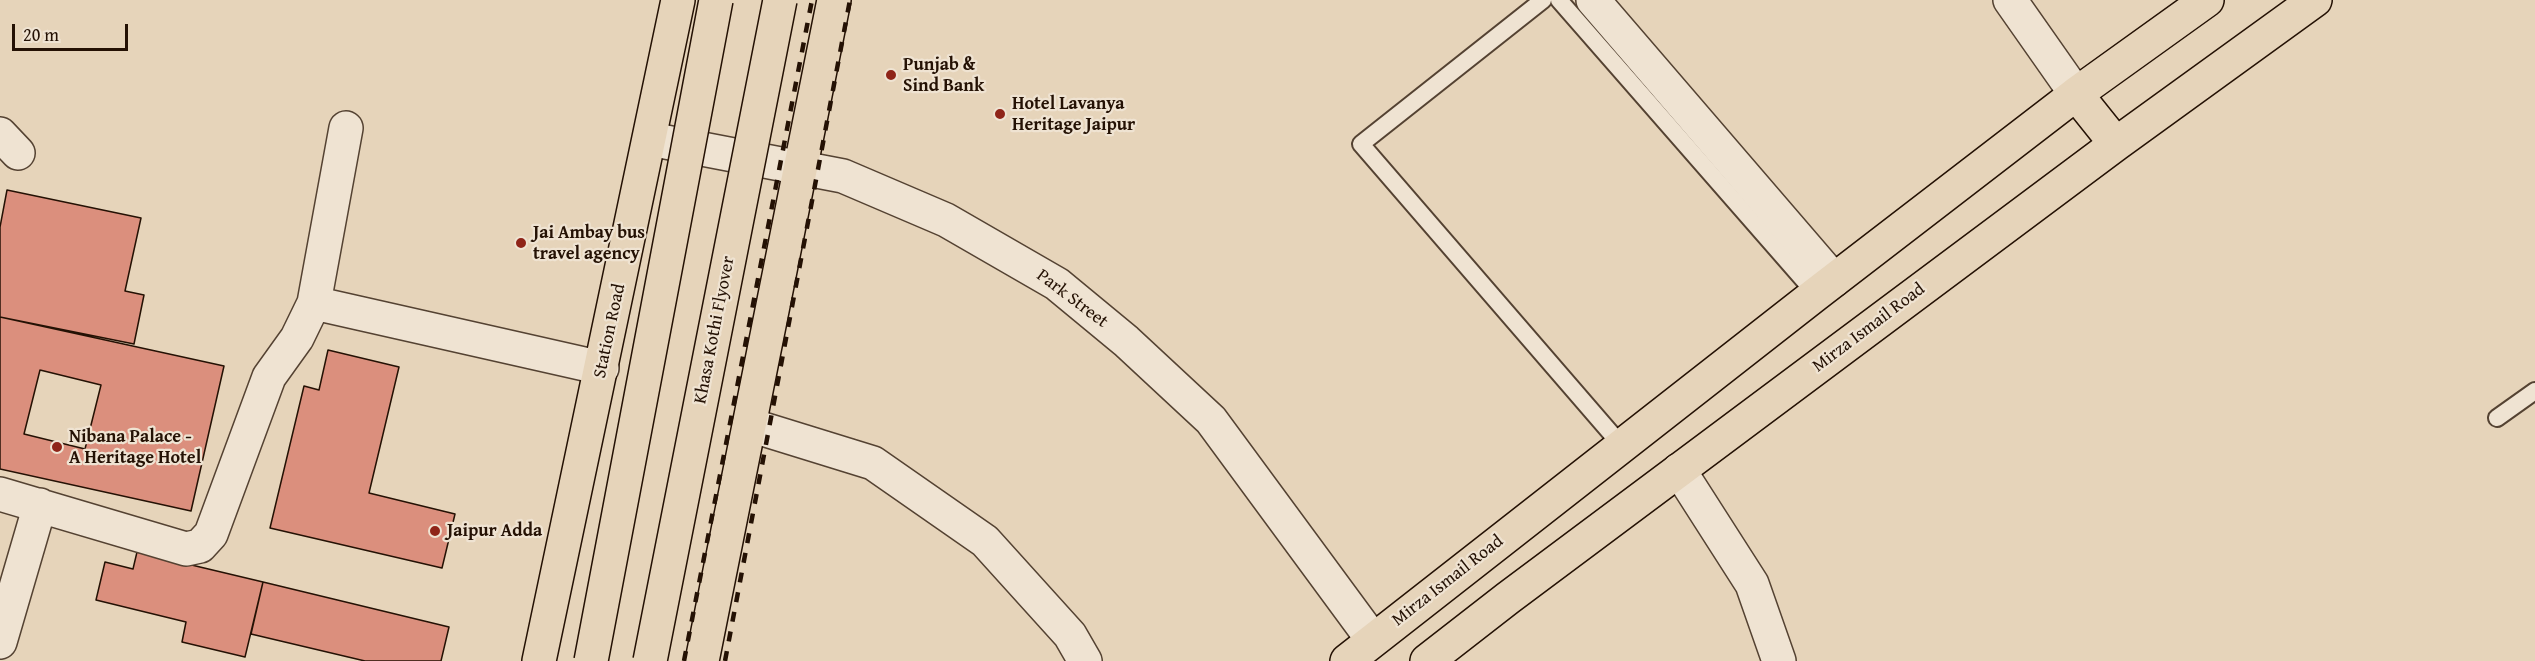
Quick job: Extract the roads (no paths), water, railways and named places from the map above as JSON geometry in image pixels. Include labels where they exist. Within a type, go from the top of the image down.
[{"type":"main road","name":"Station Road","points":[[539,661],[678,0]]},
{"type":"main road","points":[[591,661],[716,0]]},
{"type":"main road","name":"Khasa Kothi Flyover","points":[[650,661],[780,0]]},
{"type":"main road","points":[[702,661],[834,0]]},
{"type":"main road","name":"Mirza Ismail Road","points":[[1347,661],[2076,94],[2207,0]]},
{"type":"main road","name":"Mirza Ismail Road","points":[[1427,661],[2116,144],[2315,0]]},
{"type":"main road","points":[[2076,94],[2116,144]]},
{"type":"street","points":[[1593,0],[1825,287]]},
{"type":"street","points":[[2010,0],[2076,94]]},
{"type":"street","points":[[0,494],[186,549],[200,546],[211,534],[269,377],[297,338],[314,303],[346,128]]},
{"type":"street","name":"Park Street","points":[[650,139],[843,176],[946,220],[1057,284],[1126,341],[1211,420],[1373,640]]},
{"type":"street","points":[[314,303],[602,368]]},
{"type":"street","points":[[750,424],[873,463],[986,541],[1070,635],[1085,661]]},
{"type":"street","points":[[1679,470],[1752,584],[1779,661]]},
{"type":"street","points":[[0,642],[40,505]]},
{"type":"lane","points":[[1543,0],[1361,144],[1622,446]]},
{"type":"lane","points":[[1559,0],[1825,287]]},
{"type":"lane","points":[[2497,418],[2535,391]]},
{"type":"railway","points":[[684,661],[812,0]]},
{"type":"railway","points":[[725,661],[850,0]]},
{"type":"place","name":"Punjab & Sind Bank","points":[[891,75]]},
{"type":"place","name":"Hotel Lavanya Heritage Jaipur","points":[[1000,114]]},
{"type":"place","name":"Jai Ambay bus travel agency","points":[[521,243]]},
{"type":"place","name":"Nibana Palace - A Heritage Hotel","points":[[57,447]]},
{"type":"place","name":"Jaipur Adda","points":[[435,531]]}]
